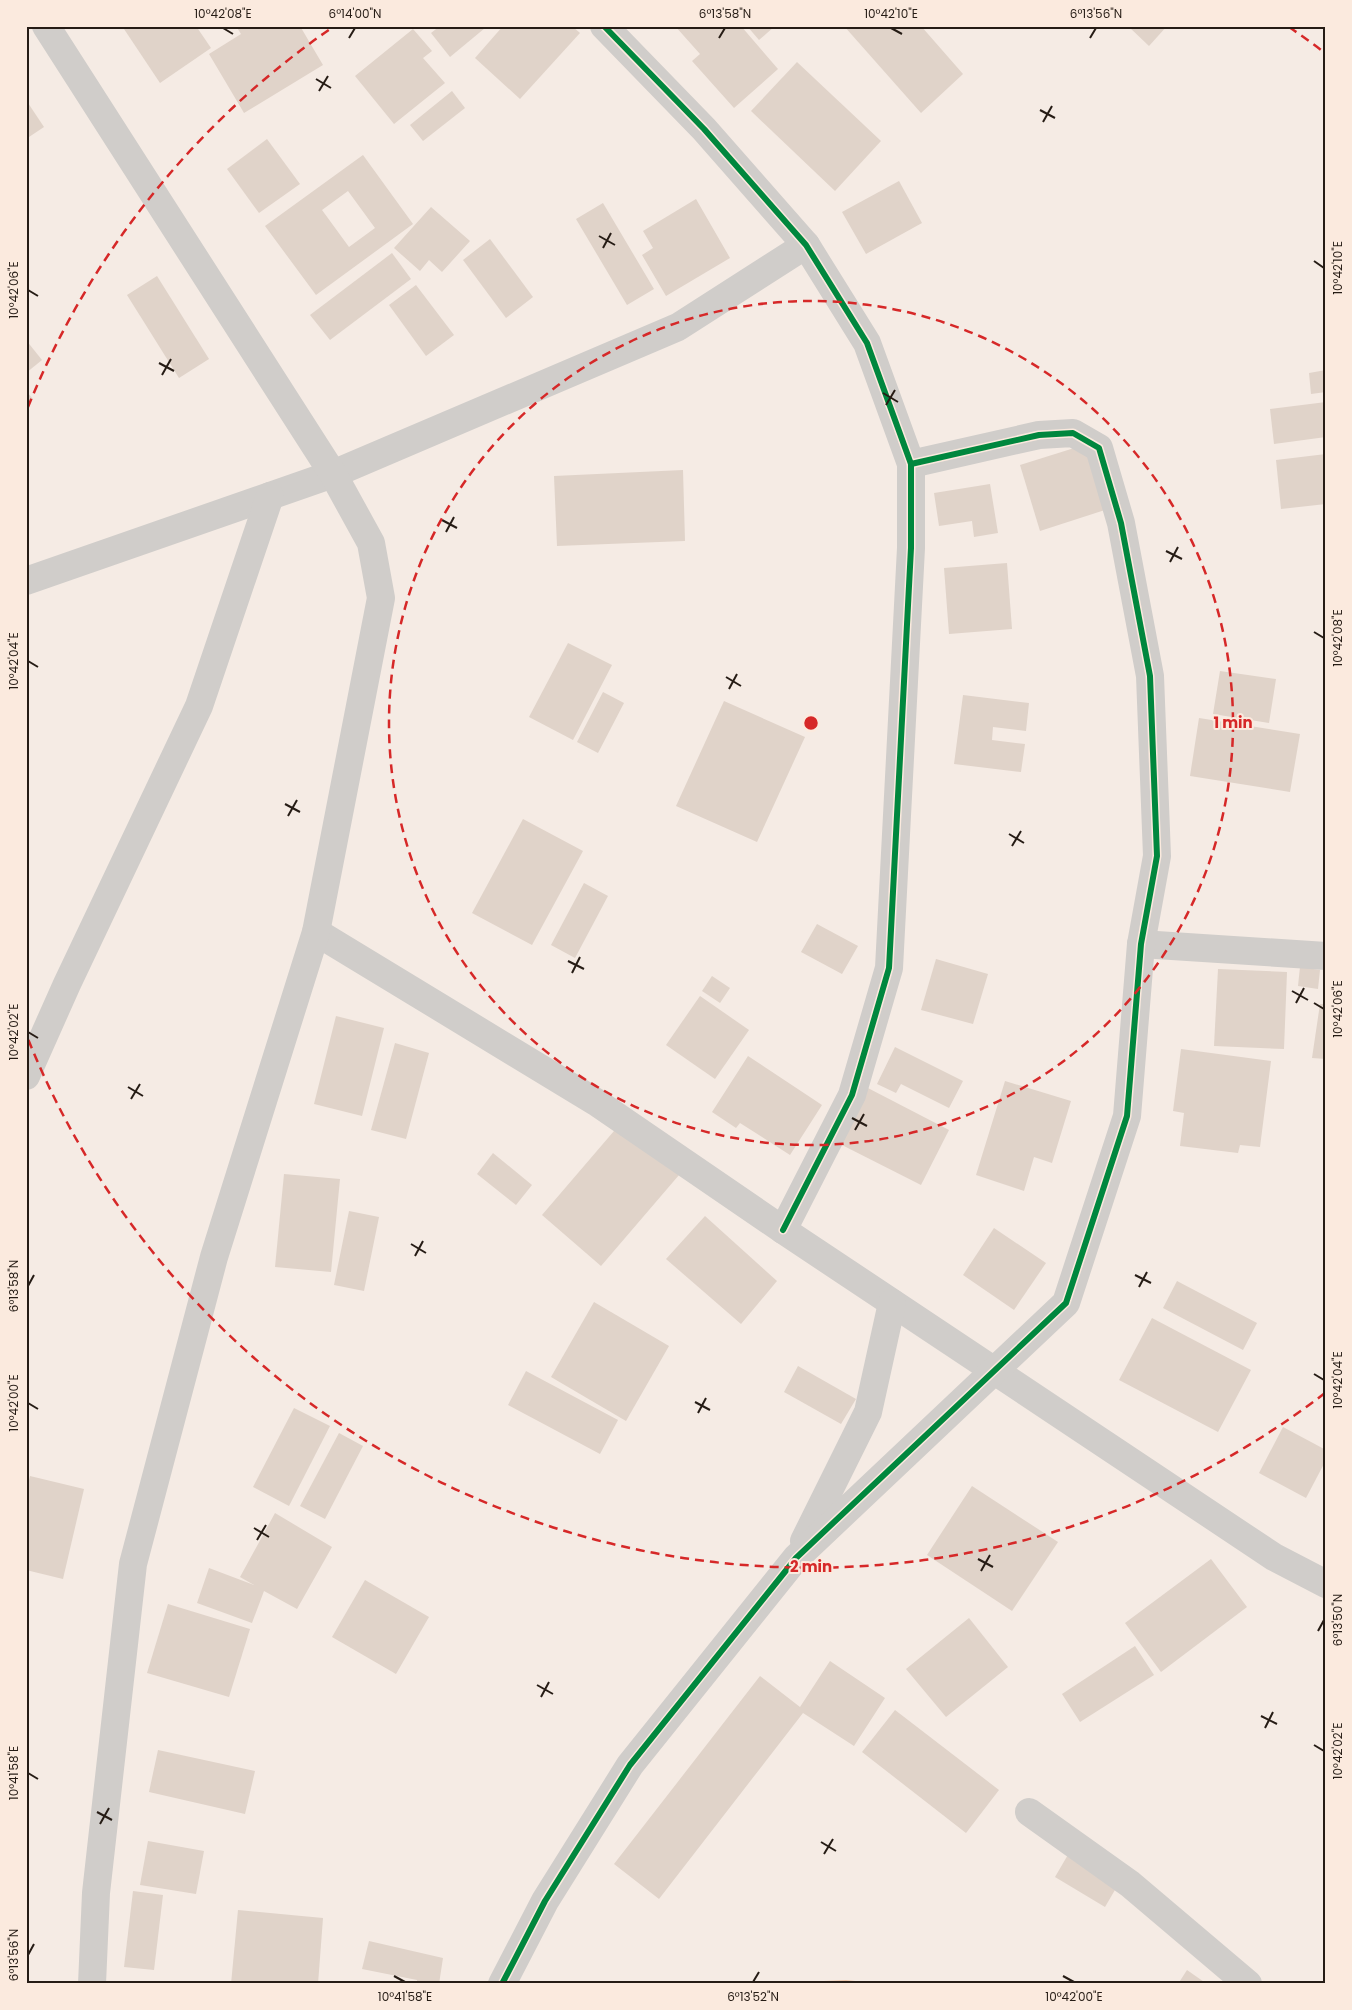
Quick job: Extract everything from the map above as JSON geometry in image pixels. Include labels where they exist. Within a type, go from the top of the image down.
[{"type":"street","points":[[46,26],[333,474],[371,543],[381,598],[316,932],[214,1257],[133,1564],[96,1893],[92,1984]]},
{"type":"street","points":[[604,26],[704,129],[806,245],[867,343],[912,464],[911,548],[888,968],[852,1095],[783,1230]]},
{"type":"street","points":[[26,581],[333,474],[678,327],[806,245]]},
{"type":"street","points":[[502,1984],[545,1901],[630,1765],[796,1558],[1066,1303],[1127,1116],[1141,944],[1157,856],[1150,676],[1122,523],[1099,448],[1073,433],[1039,435],[912,464]]},
{"type":"street","points":[[26,1076],[67,984],[199,706],[270,496]]},
{"type":"street","points":[[316,932],[596,1102],[783,1230],[1274,1557],[1326,1584]]},
{"type":"street","points":[[1141,944],[1326,956]]},
{"type":"street","points":[[796,1558],[868,1412],[892,1303]]},
{"type":"street","points":[[1029,1812],[1130,1884],[1248,1984]]},
{"type":"shaded area","points":[[846,1980],[883,1984],[777,1984],[780,1983]]},
{"type":"building","points":[[122,26],[196,26],[211,48],[160,83]]},
{"type":"building","points":[[236,26],[300,26],[323,65],[244,113],[209,54],[241,34]]},
{"type":"building","points":[[440,26],[484,26],[485,28],[450,57],[431,33]]},
{"type":"building","points":[[503,26],[572,26],[580,33],[520,99],[475,58]]},
{"type":"building","points":[[675,26],[741,26],[778,69],[734,108],[692,61],[700,54]]},
{"type":"building","points":[[747,26],[775,26],[759,40]]},
{"type":"building","points":[[844,26],[921,26],[963,74],[921,113]]},
{"type":"building","points":[[1128,26],[1167,26],[1149,46]]},
{"type":"building","points":[[413,29],[432,51],[423,58],[445,83],[394,124],[355,76]]},
{"type":"building","points":[[797,62],[881,141],[835,191],[751,111]]},
{"type":"building","points":[[452,91],[465,108],[423,141],[410,125]]},
{"type":"building","points":[[26,100],[44,127],[26,139]]},
{"type":"building","points":[[267,139],[300,184],[259,213],[227,169]]},
{"type":"building","points":[[363,155],[413,224],[316,295],[265,226]],"holes":[[[348,191],[375,228],[349,247],[322,210]]]},
{"type":"building","points":[[899,181],[922,223],[866,254],[842,212]]},
{"type":"building","points":[[696,199],[730,258],[666,296],[642,255],[653,248],[643,231]]},
{"type":"building","points":[[603,203],[654,289],[627,305],[576,219]]},
{"type":"building","points":[[431,207],[470,241],[442,272],[429,260],[420,271],[394,248]]},
{"type":"building","points":[[490,239],[533,297],[506,318],[463,260]]},
{"type":"building","points":[[392,253],[411,279],[330,340],[310,315]]},
{"type":"building","points":[[157,276],[209,359],[179,378],[127,295]]},
{"type":"building","points":[[416,285],[454,335],[426,356],[389,305]]},
{"type":"building","points":[[26,340],[42,360],[26,373]]},
{"type":"building","points":[[1326,370],[1326,392],[1311,394],[1309,373]]},
{"type":"building","points":[[26,391],[33,399],[26,404]]},
{"type":"building","points":[[1326,402],[1326,437],[1274,444],[1270,409]]},
{"type":"building","points":[[1087,444],[1108,509],[1040,531],[1020,465]]},
{"type":"building","points":[[1326,454],[1326,504],[1281,509],[1276,460]]},
{"type":"building","points":[[683,470],[685,541],[557,546],[554,476]]},
{"type":"building","points":[[990,484],[998,533],[974,537],[972,521],[939,526],[934,493]]},
{"type":"building","points":[[1007,563],[1012,629],[949,634],[944,568]]},
{"type":"building","points":[[568,643],[612,665],[573,740],[529,717]]},
{"type":"building","points":[[1220,671],[1276,679],[1269,723],[1213,714]]},
{"type":"building","points":[[603,692],[624,703],[598,753],[577,742]]},
{"type":"building","points":[[963,695],[1029,703],[1026,731],[993,727],[992,740],[1025,744],[1021,772],[954,764]]},
{"type":"building","points":[[724,701],[805,737],[757,842],[676,806]]},
{"type":"building","points":[[1199,718],[1300,734],[1290,792],[1190,776]]},
{"type":"building","points":[[523,819],[583,851],[532,945],[472,913]]},
{"type":"building","points":[[584,883],[608,896],[575,958],[551,945]]},
{"type":"building","points":[[817,924],[858,946],[842,974],[801,952]]},
{"type":"building","points":[[936,959],[988,974],[973,1024],[921,1010]]},
{"type":"building","points":[[1300,967],[1320,970],[1318,989],[1298,986]]},
{"type":"building","points":[[1218,969],[1287,972],[1284,1049],[1214,1046]]},
{"type":"building","points":[[712,976],[730,988],[720,1003],[702,991]]},
{"type":"building","points":[[700,996],[749,1030],[715,1079],[666,1045]]},
{"type":"building","points":[[1320,1004],[1326,1004],[1326,1059],[1312,1058]]},
{"type":"building","points":[[336,1016],[384,1028],[362,1116],[314,1104]]},
{"type":"building","points":[[395,1043],[429,1053],[406,1139],[371,1130]]},
{"type":"building","points":[[895,1047],[963,1081],[949,1108],[901,1084],[896,1093],[877,1084]]},
{"type":"building","points":[[1181,1049],[1271,1061],[1260,1147],[1240,1145],[1238,1153],[1180,1146],[1184,1113],[1173,1111]]},
{"type":"building","points":[[748,1056],[822,1105],[790,1155],[740,1123],[736,1128],[712,1112]]},
{"type":"building","points":[[1005,1081],[1071,1101],[1052,1163],[1034,1157],[1024,1191],[976,1175]]},
{"type":"building","points":[[864,1086],[949,1130],[921,1185],[836,1142]]},
{"type":"building","points":[[620,1124],[679,1175],[601,1266],[542,1215]]},
{"type":"building","points":[[493,1153],[532,1185],[516,1205],[477,1174]]},
{"type":"building","points":[[284,1174],[340,1179],[331,1272],[275,1267]]},
{"type":"building","points":[[349,1211],[379,1217],[364,1291],[334,1285]]},
{"type":"building","points":[[705,1216],[777,1281],[741,1324],[666,1259]]},
{"type":"building","points":[[994,1228],[1046,1263],[1014,1310],[963,1275]]},
{"type":"building","points":[[1177,1281],[1257,1323],[1243,1350],[1163,1308]]},
{"type":"building","points":[[594,1302],[669,1346],[626,1421],[551,1377]]},
{"type":"building","points":[[1152,1318],[1251,1370],[1218,1432],[1119,1380]]},
{"type":"building","points":[[798,1366],[856,1399],[841,1424],[784,1392]]},
{"type":"building","points":[[526,1371],[618,1420],[600,1454],[508,1405]]},
{"type":"building","points":[[294,1408],[330,1426],[289,1506],[253,1487]]},
{"type":"building","points":[[1283,1427],[1326,1450],[1326,1460],[1306,1498],[1259,1473]]},
{"type":"building","points":[[339,1433],[363,1446],[325,1519],[300,1506]]},
{"type":"building","points":[[30,1476],[84,1489],[63,1579],[26,1570],[26,1492]]},
{"type":"building","points":[[972,1486],[1058,1542],[1012,1611],[927,1555]]},
{"type":"building","points":[[275,1513],[332,1547],[297,1609],[264,1591],[252,1623],[197,1603],[209,1568],[254,1585],[240,1577]]},
{"type":"building","points":[[1211,1559],[1247,1607],[1161,1672],[1125,1623]]},
{"type":"building","points":[[365,1580],[429,1617],[396,1674],[332,1637]]},
{"type":"building","points":[[168,1604],[250,1629],[229,1697],[147,1673]]},
{"type":"building","points":[[969,1618],[1008,1667],[946,1717],[906,1669]]},
{"type":"building","points":[[1135,1646],[1154,1675],[1080,1722],[1062,1694]]},
{"type":"building","points":[[830,1661],[885,1698],[854,1746],[803,1713],[659,1899],[614,1864],[760,1676],[800,1707]]},
{"type":"building","points":[[895,1710],[999,1790],[966,1833],[862,1752]]},
{"type":"building","points":[[158,1750],[255,1771],[245,1814],[149,1792]]},
{"type":"building","points":[[148,1841],[204,1851],[196,1894],[140,1885]]},
{"type":"building","points":[[1069,1853],[1119,1883],[1105,1907],[1055,1877]]},
{"type":"building","points":[[133,1891],[163,1895],[154,1970],[124,1967]]},
{"type":"building","points":[[238,1910],[323,1918],[318,1984],[231,1984]]},
{"type":"building","points":[[369,1941],[443,1958],[439,1984],[417,1984],[417,1980],[362,1969]]},
{"type":"building","points":[[1187,1970],[1207,1984],[1178,1984]]},
{"type":"cycle path","points":[[604,26],[704,129],[806,245],[867,343],[911,464],[911,548],[889,968],[852,1095],[783,1230]]},
{"type":"cycle path","points":[[502,1984],[545,1901],[630,1765],[796,1558],[1066,1303],[1127,1116],[1141,944],[1157,856],[1150,676],[1121,523],[1099,448],[1073,433],[1039,435],[911,464]]}]
